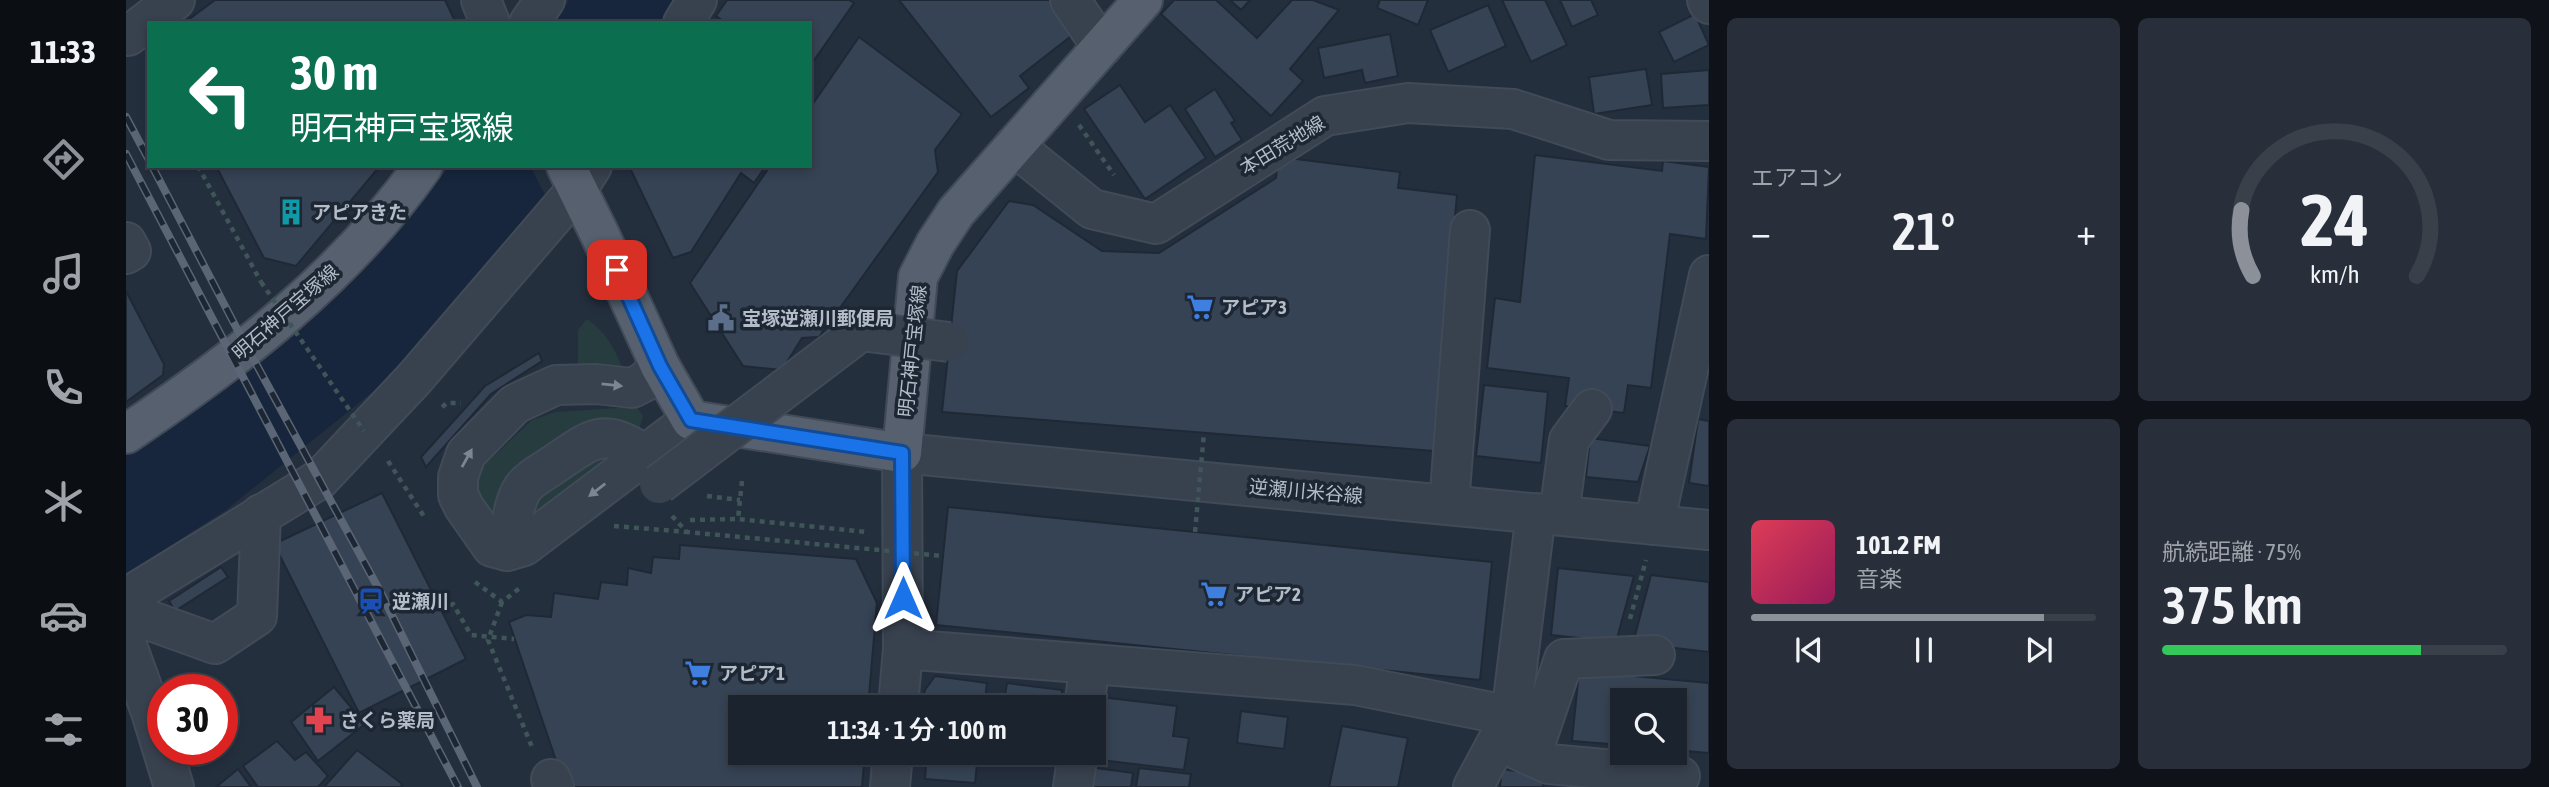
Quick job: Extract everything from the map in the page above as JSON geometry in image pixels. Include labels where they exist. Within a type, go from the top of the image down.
[{"type":"main road","name":"明石神戸宝塚線","points":[[902,453],[918,277],[935,244],[956,212],[1143,0]]},
{"type":"main road","name":"明石神戸宝塚線","points":[[126,435],[220,368],[304,299],[347,257],[421,168]]},
{"type":"main road","points":[[576,173],[660,366],[691,420],[902,453]]},
{"type":"street","points":[[148,21],[175,0]]},
{"type":"street","points":[[481,0],[490,21]]},
{"type":"street","points":[[530,21],[545,0]]},
{"type":"street","points":[[684,21],[697,0]]},
{"type":"street","points":[[1070,0],[1102,47]]},
{"type":"street","points":[[128,36],[147,21]]},
{"type":"street","name":"本田荒地線","points":[[1014,146],[1092,209],[1156,223],[1325,116],[1408,103],[1513,109],[1609,140],[1709,141]]},
{"type":"street","points":[[126,598],[320,479],[414,379],[576,173]]},
{"type":"street","points":[[1449,505],[1476,338],[1470,230]]},
{"type":"street","points":[[126,242],[131,251],[126,254]]},
{"type":"street","points":[[1650,542],[1695,401],[1709,275]]},
{"type":"street","points":[[660,366],[644,382],[632,387],[556,385],[515,404],[466,454],[458,477],[458,495],[492,547],[507,551],[524,546],[658,484],[861,331],[949,342]]},
{"type":"street","points":[[1513,737],[1548,514],[1569,440],[1592,409]]},
{"type":"street","points":[[658,484],[691,420]]},
{"type":"street","points":[[899,695],[903,649],[902,453]]},
{"type":"street","name":"逆瀬川米谷線","points":[[902,453],[1548,514],[1650,542],[1709,530]]},
{"type":"street","points":[[126,612],[215,644],[257,616],[261,514]]},
{"type":"street","points":[[126,643],[139,722],[174,787]]},
{"type":"street","points":[[903,649],[1355,685],[1513,737],[1549,764],[1680,776]]},
{"type":"street","points":[[1473,787],[1513,737],[1564,659],[1637,656]]},
{"type":"street","points":[[1086,695],[1090,664]]},
{"type":"street","points":[[890,787],[892,765]]},
{"type":"street","points":[[1073,787],[1076,765]]},
{"type":"path","points":[[1058,96],[1116,177]]},
{"type":"path","points":[[199,168],[261,282],[363,431]]},
{"type":"path","points":[[447,403],[461,403]]},
{"type":"path","points":[[1195,532],[1205,433]]},
{"type":"path","points":[[738,519],[742,481]]},
{"type":"path","points":[[658,484],[687,531]]},
{"type":"path","points":[[690,520],[738,519],[878,533]]},
{"type":"path","points":[[605,525],[943,556]]},
{"type":"path","points":[[1637,656],[1650,542]]},
{"type":"path","points":[[502,602],[488,640],[546,771]]},
{"type":"path","points":[[441,610],[453,604],[471,635],[514,639]]},
{"type":"green space","points":[[587,319],[609,341],[623,370],[578,367],[578,330]]},
{"type":"green space","points":[[632,401],[643,416],[638,433],[609,418],[589,420],[505,485],[495,519],[471,494],[477,472],[532,420],[556,412],[618,408]]},
{"type":"green space","points":[[604,451],[615,455],[528,522],[528,506]]},
{"type":"water","points":[[569,0],[678,0],[665,21],[556,21]]},
{"type":"water","points":[[448,168],[570,168],[543,207],[380,386],[226,510],[126,574],[126,455],[194,410],[353,278]]},
{"type":"pier","points":[[531,168],[570,168],[548,200]]},
{"type":"building","points":[[215,0],[445,0],[455,21],[187,21]]},
{"type":"building","points":[[727,0],[849,0],[854,3],[812,63],[812,21],[723,21],[716,16]]},
{"type":"building","points":[[899,0],[1050,0],[1075,33],[1020,76],[1029,88],[991,117]]},
{"type":"building","points":[[1174,0],[1216,0],[1257,38],[1292,0],[1313,0],[1339,10],[1290,69],[1303,81],[1271,116],[1161,14]]},
{"type":"building","points":[[1230,0],[1250,0],[1241,10]]},
{"type":"building","points":[[1380,0],[1428,0],[1418,25],[1377,8]]},
{"type":"building","points":[[1502,0],[1545,0],[1567,45],[1531,62]]},
{"type":"building","points":[[1560,0],[1591,0],[1598,15],[1572,27]]},
{"type":"building","points":[[1488,5],[1506,46],[1448,72],[1430,30]]},
{"type":"building","points":[[1695,14],[1709,45],[1674,62],[1659,32]]},
{"type":"building","points":[[1390,34],[1398,76],[1365,83],[1362,70],[1324,78],[1318,48]]},
{"type":"building","points":[[859,37],[962,114],[935,150],[938,172],[819,337],[802,338],[782,370],[743,366],[690,283],[769,168],[812,168],[812,105]]},
{"type":"building","points":[[1646,69],[1652,105],[1594,114],[1589,77]]},
{"type":"building","points":[[1709,70],[1709,105],[1663,108],[1661,74]]},
{"type":"building","points":[[1120,85],[1145,122],[1170,105],[1206,158],[1145,199],[1084,109]]},
{"type":"building","points":[[1215,89],[1235,121],[1231,123],[1242,140],[1215,157],[1185,109]]},
{"type":"building","points":[[1535,155],[1662,171],[1663,161],[1709,167],[1706,239],[1670,234],[1651,388],[1628,385],[1624,413],[1565,406],[1569,378],[1487,368],[1495,298],[1520,302]]},
{"type":"building","name":"アピア3","points":[[1288,158],[1400,172],[1398,188],[1457,195],[1434,451],[942,412],[957,271],[1009,201],[1033,205],[1102,251],[1159,253],[1276,178],[1277,165]]},
{"type":"building","name":"アピアきた","points":[[217,168],[378,168],[296,266],[264,258]]},
{"type":"building","points":[[630,168],[765,168],[754,183],[741,173],[691,252],[673,258]]},
{"type":"building","points":[[126,291],[164,364],[163,375],[126,402]]},
{"type":"building","points":[[539,353],[542,361],[491,394],[426,467],[421,457],[485,386]]},
{"type":"building","points":[[1484,385],[1548,392],[1541,463],[1476,456]]},
{"type":"building","points":[[1698,419],[1709,421],[1709,486],[1689,483]]},
{"type":"building","points":[[1590,438],[1650,446],[1638,482],[1586,477]]},
{"type":"building","points":[[382,493],[466,659],[359,713],[274,544]]},
{"type":"building","name":"アピア2","points":[[948,507],[1492,562],[1480,680],[936,625]]},
{"type":"building","name":"アピア1","points":[[680,545],[856,559],[877,603],[869,695],[728,695],[728,765],[864,765],[862,787],[565,787],[509,622],[526,615],[551,617],[554,593],[598,599],[601,582],[627,585],[628,568],[651,573],[653,557],[679,559]]},
{"type":"building","points":[[221,567],[228,577],[175,611],[169,601]]},
{"type":"building","points":[[1558,568],[1634,576],[1616,642],[1551,635]]},
{"type":"building","points":[[1651,575],[1709,582],[1709,652],[1633,643]]},
{"type":"building","points":[[1579,671],[1709,683],[1709,753],[1687,751],[1687,688],[1610,688],[1610,744],[1572,741]]},
{"type":"building","points":[[935,676],[987,683],[986,695],[924,695]]},
{"type":"building","points":[[1007,683],[1062,690],[1062,695],[1005,695]]},
{"type":"building","points":[[334,687],[365,724],[318,761],[291,722]]},
{"type":"building","points":[[1106,698],[1177,706],[1173,736],[1189,738],[1184,770],[1106,761]]},
{"type":"building","points":[[1241,711],[1288,717],[1284,749],[1237,743]]},
{"type":"building","points":[[1342,726],[1408,738],[1398,787],[1329,787]]},
{"type":"building","points":[[277,741],[295,760],[306,752],[328,776],[318,787],[258,787],[243,766]]},
{"type":"building","points":[[357,750],[401,783],[402,787],[324,787]]},
{"type":"building","points":[[926,765],[977,765],[975,783],[925,779]]},
{"type":"building","points":[[1089,767],[1133,773],[1131,787],[1087,787]]},
{"type":"building","points":[[1139,768],[1191,774],[1189,787],[1136,787]]},
{"type":"building","points":[[238,769],[251,787],[216,787]]},
{"type":"building","points":[[1502,769],[1544,775],[1543,787],[1500,787]]},
{"type":"railway","points":[[126,117],[147,156]]},
{"type":"railway","points":[[126,154],[458,787]]},
{"type":"railway","points":[[153,168],[382,595],[477,787]]},
{"type":"place","name":"アピアきた","points":[[291,212]]},
{"type":"place","name":"アピア3","points":[[1200,307]]},
{"type":"place","name":"宝塚逆瀬川郵便局","points":[[721,318]]},
{"type":"place","name":"アピア2","points":[[1214,594]]},
{"type":"place","name":"逆瀬川","points":[[371,601]]},
{"type":"place","name":"アピア1","points":[[698,673]]},
{"type":"place","name":"さくら薬局","points":[[319,720]]},
{"type":"route","points":[[617,270],[660,366],[691,420],[902,453],[903,598]]}]
